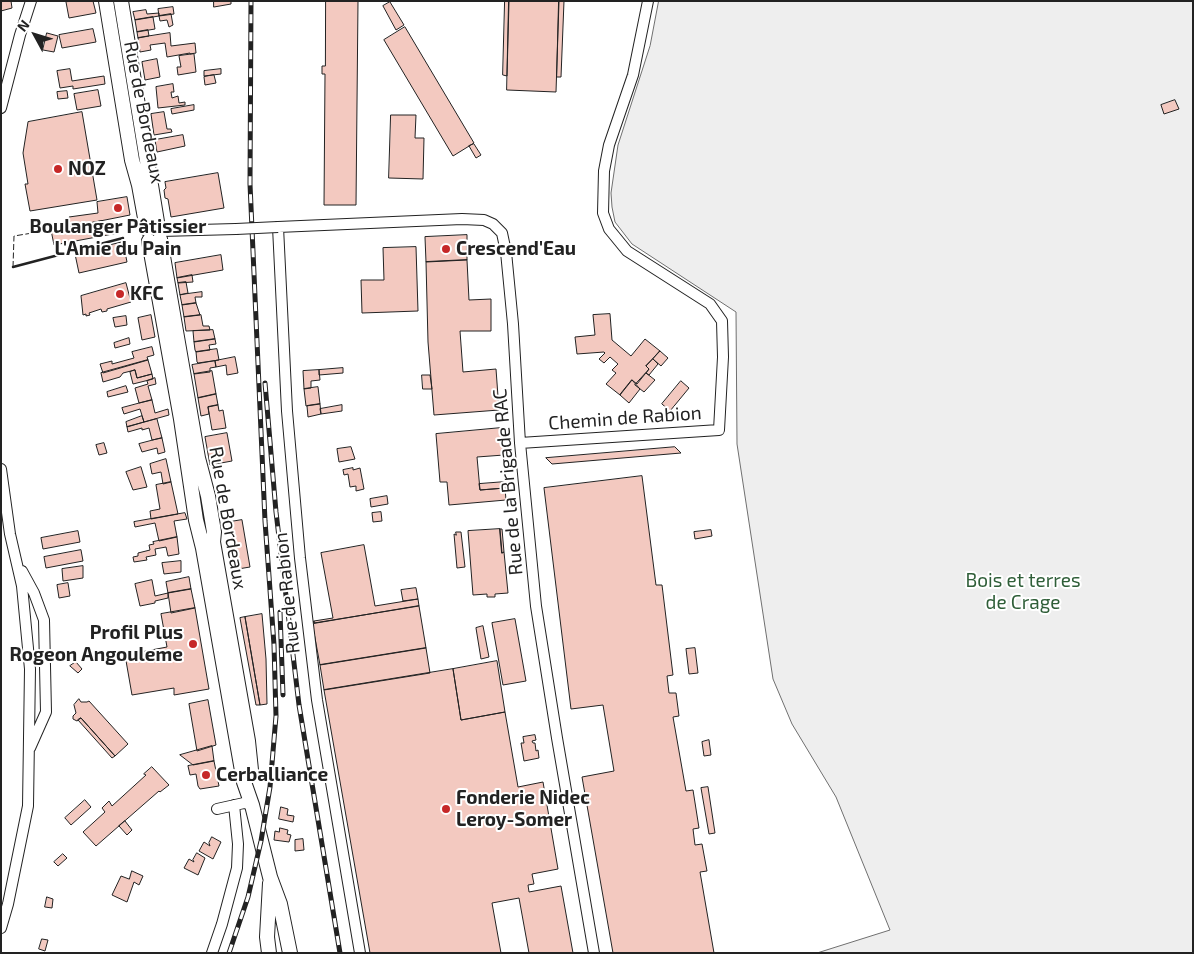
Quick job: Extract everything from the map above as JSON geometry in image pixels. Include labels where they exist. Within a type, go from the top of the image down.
[{"type":"main road","name":"Rue de Bordeaux","points":[[106,1],[132,160],[155,234],[198,458],[209,502],[214,532],[213,542],[248,741],[252,805]]},
{"type":"main road","name":"Rue de Bordeaux","points":[[121,1],[196,520],[204,548],[244,782],[252,805],[270,877],[280,904],[290,953]]},
{"type":"main road","name":"Rue de Bordeaux","points":[[269,953],[267,937],[270,877]]},
{"type":"street","points":[[1,108],[31,1]]},
{"type":"street","name":"Chemin de Rabion","points":[[520,443],[719,430],[723,357],[722,321],[710,304],[627,252],[609,229],[603,213],[604,170],[609,145],[633,75],[648,1]]},
{"type":"street","name":"Rue de la Brigade RAC","points":[[155,234],[462,218],[484,220],[493,224],[502,233],[506,252],[513,324],[520,443],[536,606],[558,748],[594,953]]},
{"type":"street","name":"Rue de Rabion","points":[[278,227],[287,411],[317,700],[360,953]]},
{"type":"street","points":[[1,469],[10,534],[22,586],[30,669],[28,806],[8,904],[1,928]]},
{"type":"street","points":[[16,559],[34,593],[44,620],[46,712],[29,751]]},
{"type":"street","points":[[22,586],[34,593]]},
{"type":"street","points":[[217,809],[244,803],[252,805]]},
{"type":"street","points":[[212,953],[237,868],[238,844],[234,805]]},
{"type":"green space","name":"Bois et terres de Crage","points":[[659,1],[1193,1],[1193,953],[817,953],[890,930],[836,797],[792,724],[773,679],[737,444],[736,312],[632,244],[615,222],[612,207],[611,193],[618,145],[650,46]]},
{"type":"building","points":[[1,1],[11,1],[12,8],[1,11]]},
{"type":"building","points":[[93,1],[96,13],[69,18],[66,2]]},
{"type":"building","points":[[214,1],[231,1],[231,4],[214,7]]},
{"type":"building","points":[[326,1],[358,1],[356,205],[324,205],[325,74],[322,74],[322,66],[325,66]]},
{"type":"building","points":[[505,1],[509,1],[507,76],[503,75]]},
{"type":"building","points":[[509,1],[559,1],[556,92],[507,90]]},
{"type":"building","points":[[559,1],[564,1],[561,77],[557,77]]},
{"type":"building","points":[[390,2],[404,25],[396,30],[383,6]]},
{"type":"building","points":[[173,7],[174,14],[159,16],[158,9]]},
{"type":"building","points":[[146,10],[147,14],[159,13],[159,16],[135,20],[133,12]]},
{"type":"building","points":[[171,14],[173,25],[169,27],[167,20],[160,21],[159,16]]},
{"type":"building","points":[[153,17],[155,29],[137,32],[135,20]]},
{"type":"building","points":[[405,27],[474,143],[453,156],[384,40]]},
{"type":"building","points":[[93,29],[96,42],[62,48],[59,35]]},
{"type":"building","points":[[148,30],[149,36],[138,38],[137,32]]},
{"type":"building","points":[[47,33],[58,36],[54,52],[43,50]]},
{"type":"building","points":[[170,33],[171,46],[195,43],[196,53],[167,57],[165,43],[150,45],[151,50],[140,52],[138,38]]},
{"type":"building","points":[[194,54],[196,72],[178,75],[177,67],[181,67],[179,56]]},
{"type":"building","points":[[157,59],[160,77],[145,80],[142,62]]},
{"type":"building","points":[[70,69],[72,81],[104,76],[105,84],[73,89],[73,86],[60,88],[57,71]]},
{"type":"building","points":[[221,69],[221,74],[204,76],[204,71]]},
{"type":"building","points":[[214,75],[216,83],[205,85],[204,77]]},
{"type":"building","points":[[173,84],[174,92],[171,92],[172,98],[178,96],[179,103],[185,102],[185,105],[158,108],[156,87]]},
{"type":"building","points":[[98,90],[101,106],[77,110],[74,94]]},
{"type":"building","points":[[67,91],[68,98],[58,99],[57,92]]},
{"type":"building","points":[[1175,100],[1179,109],[1164,114],[1161,105]]},
{"type":"building","points":[[194,105],[194,110],[172,114],[171,109]]},
{"type":"building","name":"NOZ","points":[[82,112],[97,200],[30,211],[25,184],[28,184],[23,153],[28,122]]},
{"type":"building","points":[[164,112],[167,129],[171,129],[172,132],[154,135],[151,114]]},
{"type":"building","points":[[391,115],[416,115],[415,138],[424,138],[423,179],[389,178]]},
{"type":"building","points":[[183,135],[185,146],[157,152],[155,140]]},
{"type":"building","points":[[474,144],[481,155],[476,158],[469,146]]},
{"type":"building","points":[[218,173],[224,208],[171,217],[168,199],[165,198],[165,182]]},
{"type":"building","points":[[127,197],[130,215],[70,227],[69,217],[98,213],[97,202]]},
{"type":"building","points":[[102,221],[103,229],[112,227],[118,233],[54,245],[51,230]]},
{"type":"building","name":"Crescend'Eau","points":[[467,235],[467,260],[426,262],[425,237]]},
{"type":"building","points":[[123,242],[127,262],[79,273],[75,254]]},
{"type":"building","points":[[416,247],[418,311],[362,313],[361,280],[384,280],[383,248]]},
{"type":"building","points":[[221,255],[223,270],[177,278],[175,263]]},
{"type":"building","points":[[467,260],[469,300],[491,299],[491,331],[460,331],[463,372],[496,369],[499,410],[434,415],[428,342],[426,262]]},
{"type":"building","points":[[192,275],[193,282],[178,283],[177,278]]},
{"type":"building","points":[[186,282],[188,293],[180,295],[178,283]]},
{"type":"building","points":[[126,283],[131,302],[107,309],[107,311],[102,312],[101,309],[89,313],[90,315],[83,315],[81,296]]},
{"type":"building","points":[[202,292],[202,297],[195,297],[196,303],[182,305],[180,295]]},
{"type":"building","points":[[196,303],[200,315],[184,317],[182,305]]},
{"type":"building","points":[[610,314],[612,340],[631,356],[645,339],[660,351],[646,366],[649,369],[637,384],[632,380],[620,395],[606,384],[616,373],[612,370],[618,364],[610,357],[604,363],[599,359],[604,352],[577,354],[575,337],[595,335],[593,315]]},
{"type":"building","points":[[151,315],[155,337],[142,340],[138,318]]},
{"type":"building","points":[[201,315],[203,326],[209,326],[210,330],[186,331],[184,317]]},
{"type":"building","points":[[126,316],[127,325],[115,327],[113,318]]},
{"type":"building","points":[[213,330],[215,339],[194,342],[193,331]]},
{"type":"building","points":[[129,338],[130,344],[115,348],[114,343]]},
{"type":"building","points":[[215,339],[216,344],[209,345],[210,350],[196,352],[194,342]]},
{"type":"building","points":[[152,347],[154,355],[147,357],[148,360],[103,373],[100,364],[112,361],[112,364],[134,358],[132,352]]},
{"type":"building","points":[[217,349],[219,360],[197,362],[196,352]]},
{"type":"building","points":[[660,351],[668,358],[661,366],[653,359]]},
{"type":"building","points":[[235,357],[238,373],[227,375],[226,365],[216,367],[215,361]]},
{"type":"building","points":[[653,359],[658,364],[649,375],[646,373],[649,369],[646,366]]},
{"type":"building","points":[[148,360],[152,374],[137,378],[135,370],[103,382],[101,373]]},
{"type":"building","points":[[215,361],[216,367],[210,368],[210,372],[194,374],[192,365]]},
{"type":"building","points":[[343,368],[343,373],[319,375],[319,370]]},
{"type":"building","points":[[135,370],[137,378],[152,374],[153,379],[133,384],[130,372]]},
{"type":"building","points":[[319,370],[320,380],[311,381],[311,388],[304,389],[303,371]]},
{"type":"building","points":[[212,371],[216,394],[198,398],[194,374]]},
{"type":"building","points":[[646,373],[655,380],[644,392],[635,385]]},
{"type":"building","points":[[422,375],[430,375],[432,389],[423,389]]},
{"type":"building","points":[[155,378],[156,384],[148,386],[152,400],[139,403],[135,388],[148,384],[147,381]]},
{"type":"building","points":[[632,380],[640,389],[629,403],[620,395]]},
{"type":"building","points":[[681,381],[689,388],[670,411],[662,404]]},
{"type":"building","points":[[126,386],[128,392],[108,397],[107,392]]},
{"type":"building","points":[[318,387],[320,404],[306,406],[304,389]]},
{"type":"building","points":[[216,394],[218,405],[208,407],[209,414],[201,416],[198,398]]},
{"type":"building","points":[[152,400],[155,413],[168,409],[169,415],[144,422],[140,409],[124,414],[122,408]]},
{"type":"building","points":[[320,404],[321,414],[308,417],[307,406]]},
{"type":"building","points":[[218,405],[219,411],[223,410],[226,428],[212,430],[208,407]]},
{"type":"building","points":[[342,405],[342,411],[321,414],[320,409]]},
{"type":"building","points":[[142,416],[144,422],[127,427],[126,422]]},
{"type":"building","points":[[157,419],[162,438],[152,440],[149,428],[128,432],[127,427]]},
{"type":"building","points":[[501,428],[504,455],[477,457],[480,490],[505,488],[506,500],[449,505],[447,482],[440,482],[436,434]]},
{"type":"building","points":[[227,433],[232,461],[210,465],[205,437]]},
{"type":"building","points":[[162,438],[165,452],[158,454],[157,448],[142,452],[139,444]]},
{"type":"building","points":[[104,443],[107,453],[99,455],[96,445]]},
{"type":"building","points":[[351,447],[355,459],[339,462],[337,449]]},
{"type":"building","points":[[675,447],[681,453],[552,464],[546,458]]},
{"type":"building","points":[[166,459],[171,482],[163,484],[161,472],[152,474],[150,464]]},
{"type":"building","points":[[141,467],[147,487],[133,490],[126,472]]},
{"type":"building","points":[[353,468],[353,470],[360,468],[364,489],[356,491],[356,486],[350,487],[348,474],[344,475],[343,470]]},
{"type":"building","points":[[642,476],[656,585],[662,585],[673,675],[667,676],[669,693],[676,693],[679,716],[673,717],[686,791],[693,790],[699,828],[693,829],[695,845],[702,844],[707,871],[700,872],[714,953],[613,953],[582,777],[614,771],[603,705],[571,709],[544,488]]},
{"type":"building","points":[[171,482],[178,514],[151,519],[150,511],[160,509],[156,485]]},
{"type":"building","points":[[505,482],[505,488],[480,490],[479,484]]},
{"type":"building","points":[[387,496],[388,504],[371,507],[370,499]]},
{"type":"building","points":[[381,512],[382,521],[373,522],[372,513]]},
{"type":"building","points":[[185,513],[187,519],[174,521],[177,537],[159,541],[155,523],[135,527],[134,522]]},
{"type":"building","points":[[242,520],[250,567],[238,569],[230,522]]},
{"type":"building","points":[[500,529],[508,593],[495,594],[495,597],[487,597],[487,594],[473,595],[468,531]]},
{"type":"building","points":[[500,529],[502,529],[504,552],[502,553]]},
{"type":"building","points":[[711,530],[712,536],[695,539],[694,532]]},
{"type":"building","points":[[78,531],[80,542],[43,549],[41,538]]},
{"type":"building","points":[[456,532],[461,532],[465,567],[457,568],[454,534],[456,535]]},
{"type":"building","points":[[177,537],[179,554],[168,556],[166,547],[155,549],[156,555],[146,557],[147,560],[134,562],[133,557],[138,556],[138,553],[150,550],[149,545],[154,544],[153,542]]},
{"type":"building","points":[[364,545],[375,606],[418,599],[419,606],[314,623],[314,621],[333,618],[321,553]]},
{"type":"building","points":[[81,550],[83,561],[46,568],[44,557]]},
{"type":"building","points":[[181,561],[181,572],[164,574],[162,563]]},
{"type":"building","points":[[83,566],[83,578],[63,581],[62,569]]},
{"type":"building","points":[[189,577],[191,589],[168,593],[166,582]]},
{"type":"building","points":[[152,580],[155,596],[168,593],[168,598],[140,606],[135,584]]},
{"type":"building","points":[[68,583],[70,596],[59,598],[57,585]]},
{"type":"building","points":[[416,588],[418,599],[403,601],[401,590]]},
{"type":"building","points":[[191,589],[195,608],[171,613],[168,593]]},
{"type":"building","points":[[419,606],[426,648],[320,665],[312,622]]},
{"type":"building","points":[[195,608],[209,689],[174,695],[174,688],[132,695],[125,655],[167,647],[161,614]]},
{"type":"building","points":[[262,614],[267,704],[260,705],[245,617]]},
{"type":"building","points":[[245,617],[260,705],[256,705],[240,618]]},
{"type":"building","points":[[515,619],[526,681],[503,685],[492,623]]},
{"type":"building","points":[[483,626],[489,657],[481,659],[476,628]]},
{"type":"building","points":[[426,648],[430,673],[324,690],[320,665]]},
{"type":"building","points":[[695,648],[698,673],[689,674],[686,649]]},
{"type":"building","points":[[497,661],[505,712],[461,720],[453,669]]},
{"type":"building","points":[[76,662],[82,669],[78,673],[70,666]]},
{"type":"building","name":"Fonderie Nidec Leroy-Somer","points":[[453,669],[461,720],[505,712],[518,787],[543,782],[558,869],[532,874],[534,884],[528,885],[529,892],[561,886],[573,953],[529,953],[519,898],[492,903],[501,953],[370,953],[324,690]]},
{"type":"building","points":[[79,699],[81,702],[89,701],[128,744],[115,756],[81,718],[77,721],[73,719],[76,713],[74,705]]},
{"type":"building","points":[[208,700],[216,745],[197,751],[189,704]]},
{"type":"building","points":[[81,718],[115,756],[112,758],[78,720]]},
{"type":"building","points":[[535,735],[536,740],[532,741],[535,743],[536,751],[538,750],[539,758],[524,761],[521,743],[524,743],[523,737]]},
{"type":"building","points":[[709,740],[711,755],[704,756],[702,742]]},
{"type":"building","points":[[212,746],[214,761],[193,765],[180,755]]},
{"type":"building","name":"Cerballiance","points":[[214,761],[219,786],[200,789],[196,774],[190,775],[188,766]]},
{"type":"building","points":[[152,767],[169,785],[159,791],[96,846],[83,832],[105,812],[102,808],[109,801],[112,806],[146,775],[144,774]]},
{"type":"building","points":[[708,787],[715,833],[709,834],[701,788]]},
{"type":"building","points":[[85,800],[91,807],[71,825],[65,818]]},
{"type":"building","points":[[281,807],[288,809],[287,815],[294,816],[293,822],[279,819]]},
{"type":"building","points":[[125,821],[132,830],[127,835],[119,826]]},
{"type":"building","points":[[280,828],[288,830],[287,834],[291,835],[289,842],[274,840],[275,831],[279,832]]},
{"type":"building","points":[[212,837],[221,842],[213,859],[199,851],[204,842],[210,846],[209,843]]},
{"type":"building","points":[[303,839],[304,850],[295,851],[295,840]]},
{"type":"building","points":[[197,853],[205,858],[198,875],[184,868],[189,859],[194,862],[193,860]]},
{"type":"building","points":[[63,854],[67,858],[58,866],[54,862]]},
{"type":"building","points":[[132,871],[143,876],[139,885],[134,882],[127,902],[112,895],[121,876],[129,879]]},
{"type":"building","points":[[47,897],[53,899],[52,908],[45,907]]},
{"type":"building","points":[[42,939],[48,940],[45,951],[39,949]]},
{"type":"railway","points":[[229,953],[248,897],[261,841],[270,787],[276,716],[250,184],[251,1]]},
{"type":"railway","points":[[265,383],[276,512],[299,705],[340,953]]},
{"type":"railway","points":[[280,612],[283,695]]},
{"type":"fence","points":[[13,267],[14,236],[51,230]]},
{"type":"wall","points":[[13,267],[123,238]]},
{"type":"place","name":"NOZ","points":[[58,169]]},
{"type":"place","name":"Boulanger Pâtissier L'Amie du Pain","points":[[118,208]]},
{"type":"place","name":"Crescend'Eau","points":[[446,249]]},
{"type":"place","name":"KFC","points":[[120,294]]},
{"type":"place","name":"Profil Plus Rogeon Angouleme","points":[[193,644]]},
{"type":"place","name":"Cerballiance","points":[[206,775]]},
{"type":"place","name":"Fonderie Nidec Leroy-Somer","points":[[446,809]]}]
